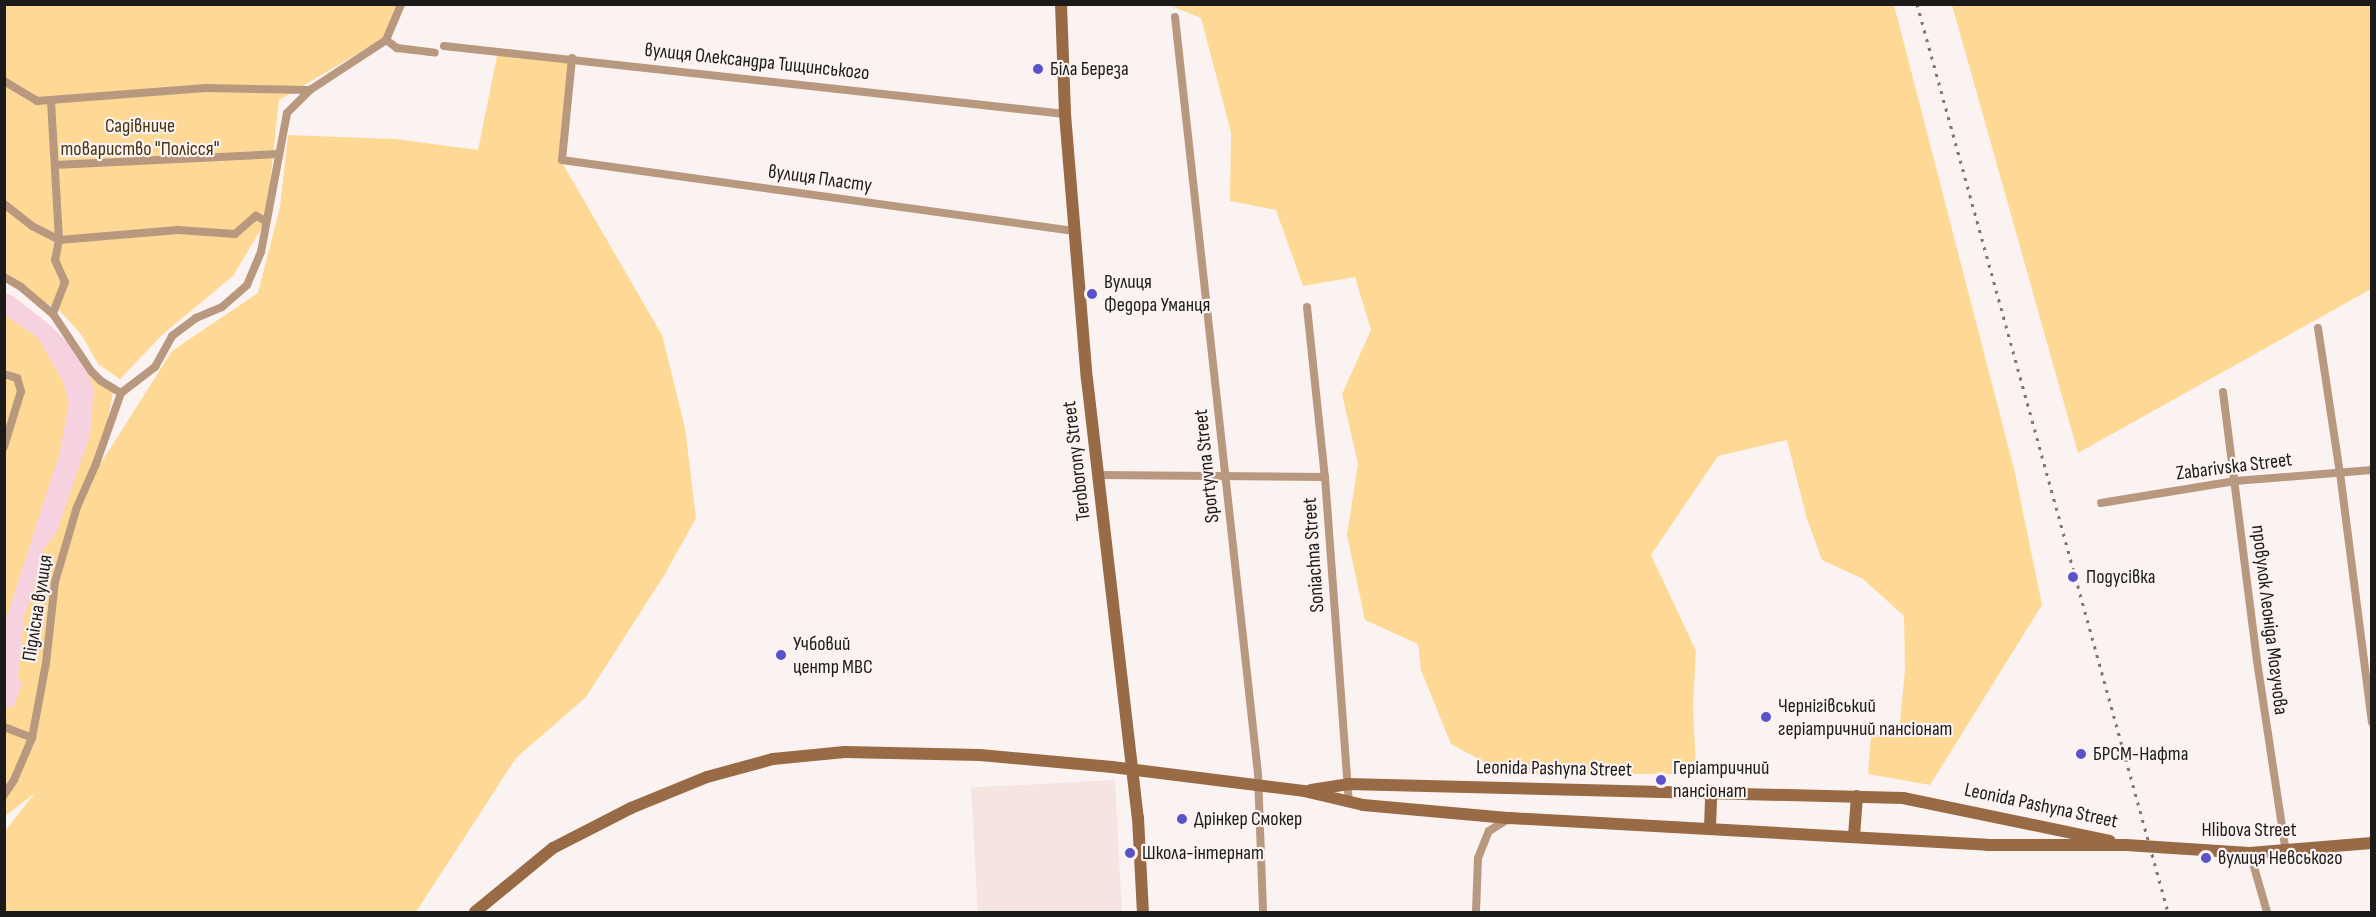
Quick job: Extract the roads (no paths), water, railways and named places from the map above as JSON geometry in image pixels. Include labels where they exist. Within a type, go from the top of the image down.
[{"type":"main road","name":"Teroborony Street","points":[[1061,4],[1065,114],[1074,231],[1098,475],[1132,769],[1143,912]]},
{"type":"main road","points":[[475,912],[553,848],[631,808],[707,777],[773,759],[845,752],[980,755],[1132,769],[1304,791]]},
{"type":"main road","name":"Leonida Pashyna Street","points":[[1304,791],[1347,784],[1711,791],[1903,798],[1948,805],[2126,845]]},
{"type":"main road","name":"Leonida Pashyna Street","points":[[1304,791],[1349,802],[1510,818],[1854,836],[1987,846],[2126,845]]},
{"type":"main road","points":[[1710,828],[1711,791]]},
{"type":"main road","points":[[1854,836],[1857,796]]},
{"type":"main road","name":"Hlibova Street","points":[[2126,845],[2250,853],[2286,852],[2372,843]]},
{"type":"street","points":[[4,277],[21,287],[53,314],[91,371],[101,381],[121,393],[156,367],[172,336],[196,318],[222,307],[247,285],[261,252],[287,113],[309,90],[386,40],[400,4]]},
{"type":"street","name":"Sportyvna Street","points":[[1175,17],[1259,787],[1263,912]]},
{"type":"street","points":[[386,40],[397,48],[435,53]]},
{"type":"street","name":"вулиця Олександра Тищинського","points":[[444,46],[572,58],[1065,114]]},
{"type":"street","name":"вулиця Пласту","points":[[572,58],[562,160],[1074,231]]},
{"type":"street","points":[[4,81],[37,101],[51,101],[62,97],[205,88],[309,90]]},
{"type":"street","points":[[51,101],[59,240],[55,261],[65,282],[53,314]]},
{"type":"street","points":[[55,165],[279,154]]},
{"type":"street","points":[[4,204],[32,226],[59,240],[178,230],[235,234],[256,216],[266,221]]},
{"type":"street","name":"Soniachna Street","points":[[1307,307],[1325,477],[1349,802]]},
{"type":"street","points":[[2318,328],[2340,473],[2372,722]]},
{"type":"street","points":[[4,374],[17,378],[21,391],[4,447]]},
{"type":"street","name":"провулок Леоніда Могучова","points":[[2223,392],[2259,673],[2286,852]]},
{"type":"street","name":"Підлісна вулиця","points":[[4,795],[14,780],[32,738],[46,663],[55,582],[77,507],[96,464],[121,393]]},
{"type":"street","name":"Zabarivska Street","points":[[2101,503],[2235,481],[2372,470]]},
{"type":"street","points":[[1098,475],[1325,477]]},
{"type":"street","points":[[4,727],[32,738]]},
{"type":"street","points":[[1476,912],[1478,858],[1489,831],[1510,818]]},
{"type":"street","points":[[2250,853],[2267,912]]},
{"type":"railway","points":[[1917,4],[2168,912]]},
{"type":"place","name":"Біла Береза","points":[[1038,69]]},
{"type":"place","name":"Вулиця Федора Уманця","points":[[1092,294]]},
{"type":"place","name":"Подусівка","points":[[2073,577]]},
{"type":"place","name":"Учбовий центр МВС","points":[[781,655]]},
{"type":"place","name":"Чернігівський геріатричний пансіонат","points":[[1766,717]]},
{"type":"place","name":"БРСМ-Нафта","points":[[2081,754]]},
{"type":"place","name":"Геріатричний пансіонат","points":[[1661,780]]},
{"type":"place","name":"Дрінкер Смокер","points":[[1182,819]]},
{"type":"place","name":"Школа-інтернат","points":[[1130,853]]},
{"type":"place","name":"вулиця Невського","points":[[2206,858]]},
{"type":"park label","name":"Садівниче товариство \"Полісся\"","points":[[140,138]]}]
